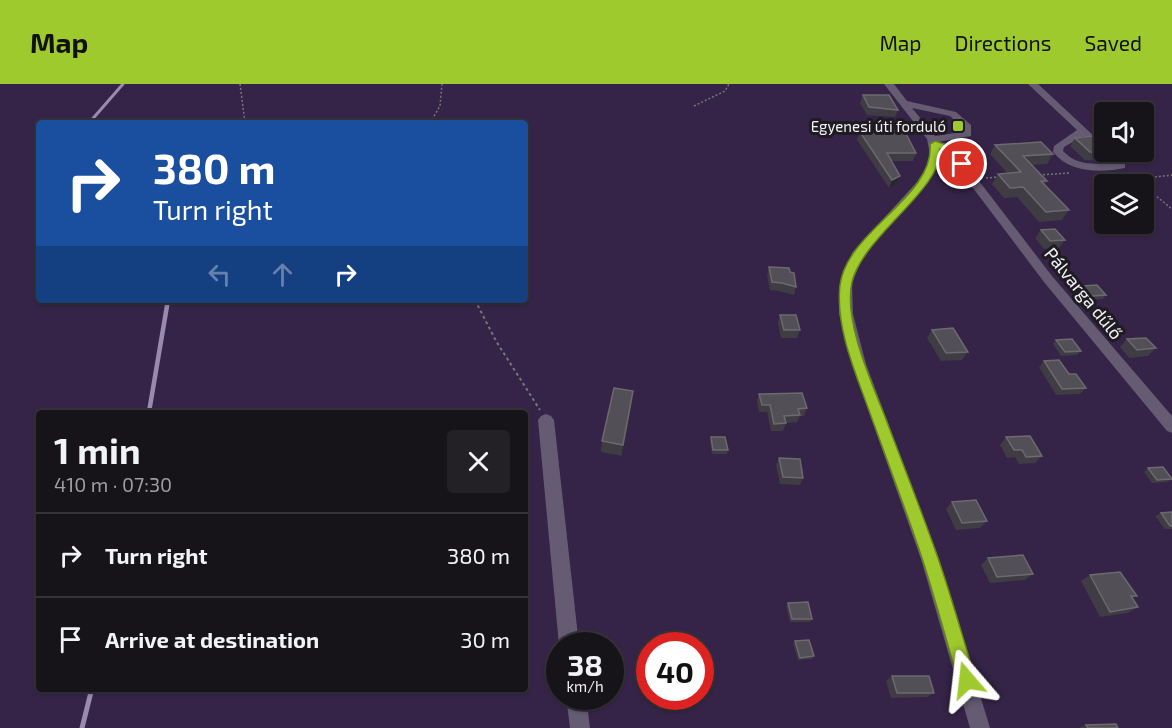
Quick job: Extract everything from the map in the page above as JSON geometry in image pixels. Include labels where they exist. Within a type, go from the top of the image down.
[{"type":"street","name":"Pálvarga dűlő","points":[[889,84],[934,142],[949,149],[974,178],[1048,279],[1172,427]]},
{"type":"street","points":[[1033,84],[1094,140]]},
{"type":"street","points":[[905,103],[953,114],[968,127],[967,134],[934,142],[936,159],[921,184],[858,253],[846,283],[846,314],[859,364],[930,559],[980,728]]},
{"type":"street","points":[[1083,131],[1059,146],[1058,152],[1064,160],[1077,166],[1091,167],[1121,166],[1117,162]]},
{"type":"street","points":[[546,420],[568,632]]},
{"type":"street","points":[[578,710],[580,728]]},
{"type":"path","points":[[240,84],[245,120]]},
{"type":"path","points":[[432,120],[440,106],[442,84]]},
{"type":"path","points":[[694,106],[725,90],[729,84]]},
{"type":"path","points":[[1038,175],[1071,173]]},
{"type":"path","points":[[1154,177],[1172,175]]},
{"type":"path","points":[[974,178],[1006,177]]},
{"type":"path","points":[[1154,193],[1172,208]]},
{"type":"path","points":[[477,303],[496,341],[546,420]]},
{"type":"shaded area","points":[[0,84],[1172,84],[1172,728],[0,728]]},
{"type":"building","points":[[863,95],[889,95],[898,110],[869,107]]},
{"type":"building","points":[[904,130],[916,153],[887,153],[900,176],[892,180],[860,132]]},
{"type":"building","points":[[1092,136],[1094,152],[1090,152],[1075,138]]},
{"type":"building","points":[[1041,142],[1053,154],[1023,156],[1047,181],[1041,181],[1069,210],[1046,212],[1023,187],[1010,188],[998,174],[1021,172],[995,145]]},
{"type":"building","points":[[1055,229],[1065,240],[1050,241],[1041,230]]},
{"type":"building","points":[[769,267],[789,268],[790,272],[794,273],[796,287],[772,282]]},
{"type":"building","points":[[1097,285],[1106,295],[1092,296],[1083,286]]},
{"type":"building","points":[[780,315],[796,315],[800,330],[784,330]]},
{"type":"building","points":[[953,328],[968,352],[946,353],[932,330]]},
{"type":"building","points":[[1146,338],[1156,348],[1137,350],[1127,339]]},
{"type":"building","points":[[1072,339],[1081,351],[1065,352],[1056,340]]},
{"type":"building","points":[[1059,360],[1069,374],[1076,374],[1086,388],[1062,389],[1044,361]]},
{"type":"building","points":[[614,388],[633,391],[623,445],[602,441]]},
{"type":"building","points":[[802,393],[807,408],[798,409],[800,415],[784,416],[786,423],[774,424],[770,405],[762,405],[759,394]]},
{"type":"building","points":[[1030,436],[1042,456],[1026,457],[1022,450],[1014,450],[1006,437]]},
{"type":"building","points":[[711,437],[725,437],[728,450],[713,450]]},
{"type":"building","points":[[779,458],[800,459],[803,478],[783,477]]},
{"type":"building","points":[[1163,467],[1172,479],[1157,480],[1148,468]]},
{"type":"building","points":[[976,500],[987,521],[962,523],[952,502]]},
{"type":"building","points":[[1172,512],[1172,526],[1170,526],[1161,513]]},
{"type":"building","points":[[1023,555],[1033,574],[997,577],[988,558]]},
{"type":"building","points":[[1120,572],[1137,596],[1131,596],[1138,607],[1110,612],[1090,575]]},
{"type":"building","points":[[808,602],[812,619],[792,619],[788,603]]},
{"type":"building","points":[[809,640],[814,656],[800,658],[795,641]]},
{"type":"building","points":[[892,676],[929,676],[934,693],[897,693]]},
{"type":"building","points":[[1116,724],[1118,728],[1088,728],[1086,725]]},
{"type":"waterway","points":[[92,120],[123,84]]},
{"type":"waterway","points":[[149,410],[167,303]]},
{"type":"waterway","points":[[82,728],[91,692]]},
{"type":"place","name":"Egyenesi úti forduló","points":[[958,126]]},
{"type":"route","points":[[962,164],[949,149],[935,144],[936,159],[921,184],[858,253],[846,283],[846,314],[859,364],[930,559],[967,680]]}]
